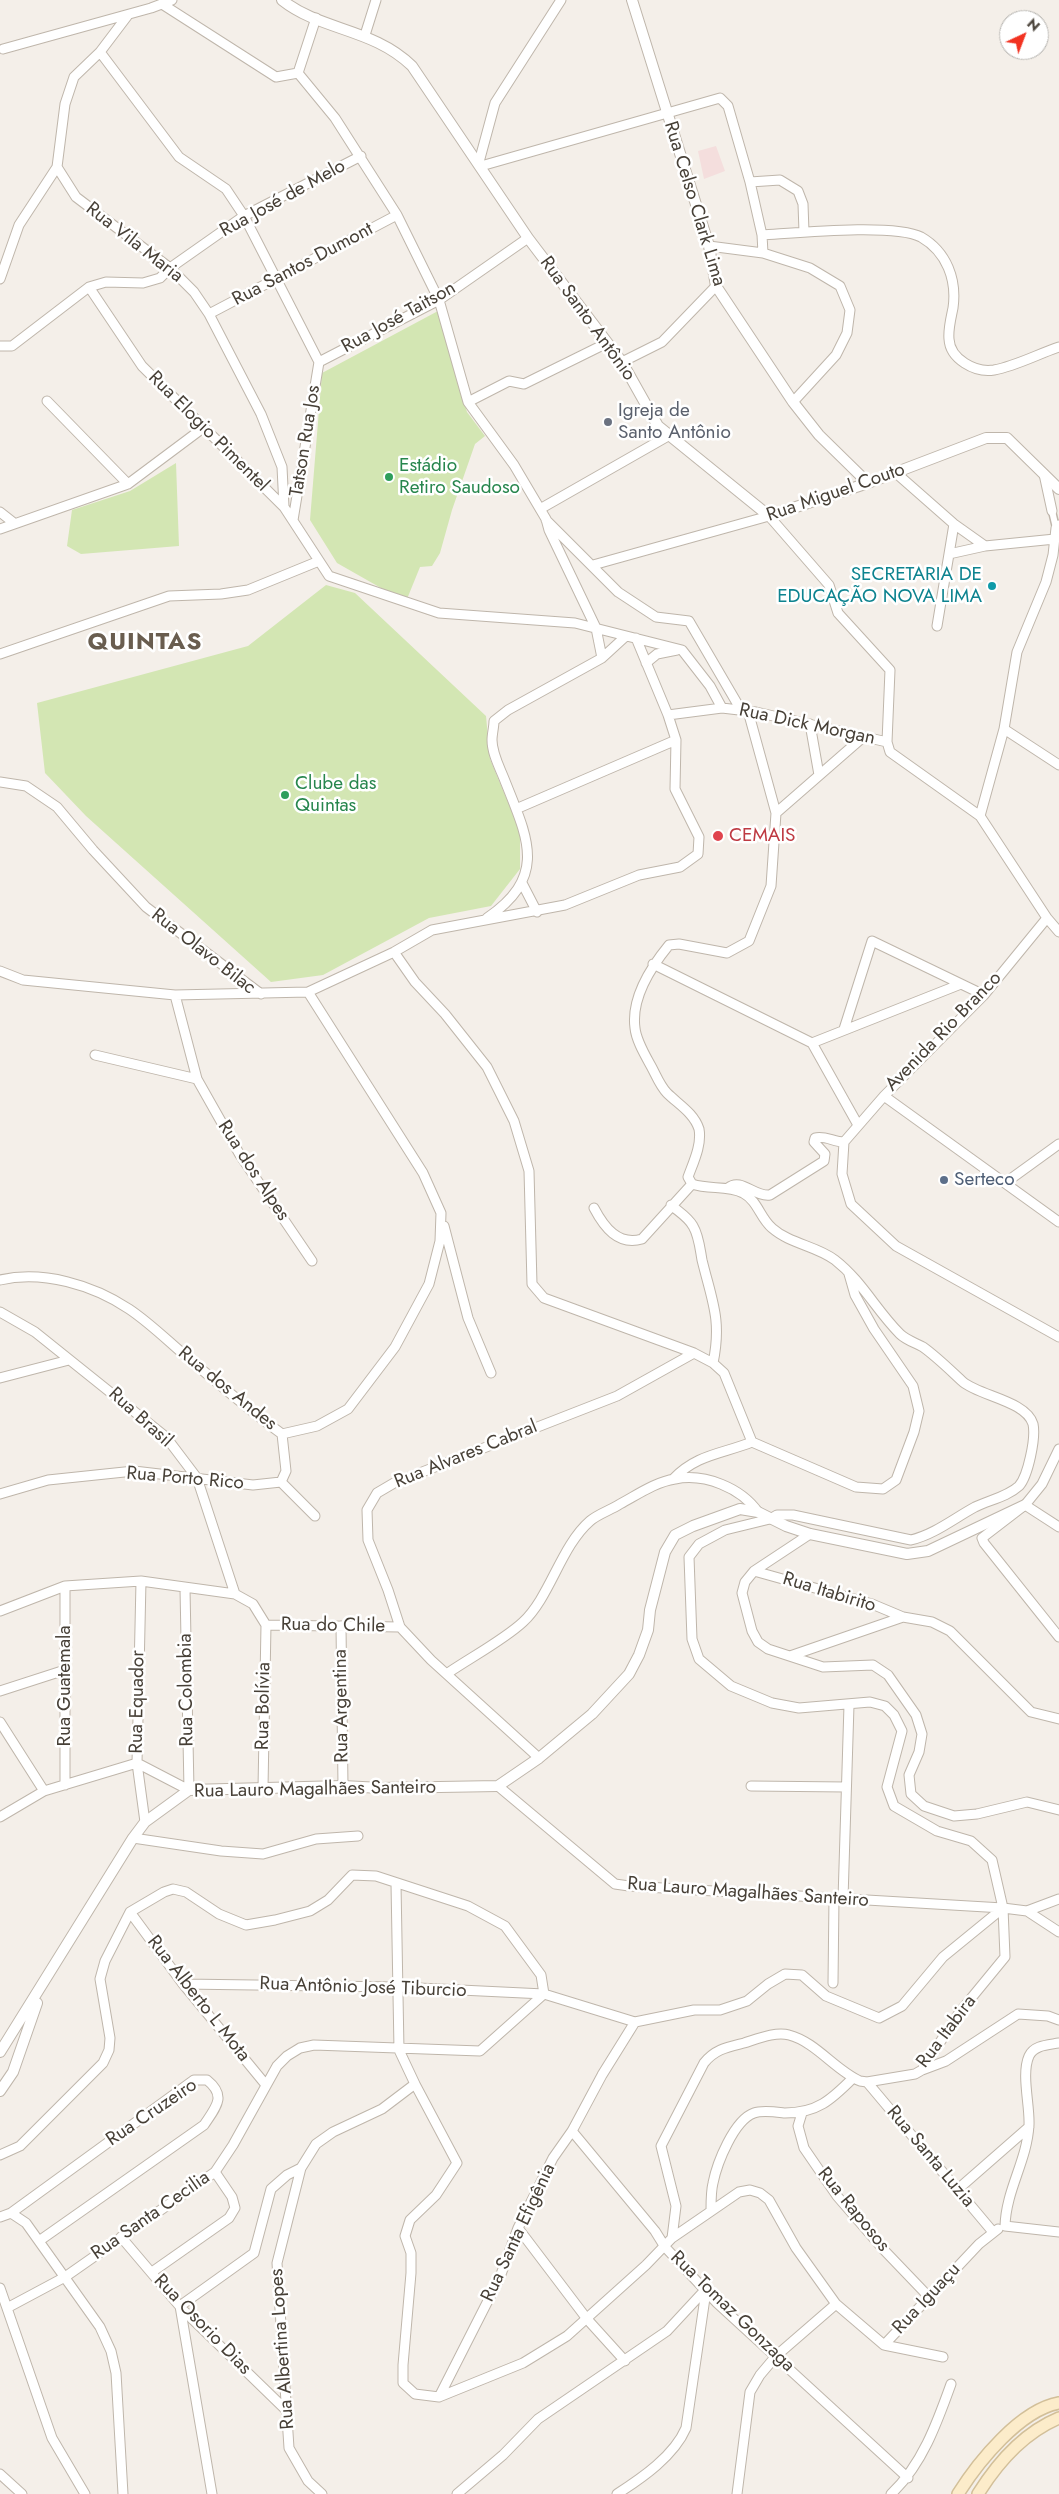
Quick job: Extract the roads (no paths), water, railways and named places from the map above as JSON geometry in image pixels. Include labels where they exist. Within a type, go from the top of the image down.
[{"type":"main road","points":[[958,2494],[970,2475],[1003,2436],[1052,2404],[1059,2403]]},
{"type":"main road","points":[[980,2493],[1013,2448],[1041,2426],[1059,2418]]},
{"type":"street","points":[[3,49],[128,15],[150,4],[162,4],[172,0]]},
{"type":"street","name":"Rua Santo Antônio","points":[[283,0],[316,18],[365,35],[399,54],[412,66],[480,164],[528,238],[622,362],[658,426],[769,516],[829,585],[838,613],[890,670],[887,742]]},
{"type":"street","points":[[365,35],[376,0]]},
{"type":"street","points":[[561,0],[494,103],[480,164],[720,98],[728,106],[750,182],[762,235],[763,253]]},
{"type":"street","name":"Rua Celso Clark Lima","points":[[632,0],[709,246],[716,286],[793,402],[819,435],[868,483]]},
{"type":"street","points":[[162,4],[276,77],[298,72]]},
{"type":"street","points":[[0,280],[19,225],[56,167],[65,104],[74,77],[100,52],[128,15]]},
{"type":"street","points":[[298,72],[316,18]]},
{"type":"street","points":[[100,52],[179,156],[226,189],[244,216],[318,362]]},
{"type":"street","points":[[298,72],[335,118],[397,215],[439,300],[468,402],[514,465],[546,520],[596,628],[602,658]]},
{"type":"street","name":"Rua José de Melo","points":[[0,346],[12,346],[89,287],[106,282],[143,283],[160,278],[170,268],[244,216],[361,156]]},
{"type":"street","name":"Rua Vila Maria","points":[[56,167],[76,196],[170,268],[194,292],[209,314],[261,414],[282,466],[284,507]]},
{"type":"street","points":[[750,182],[780,180],[796,188],[803,204],[804,232]]},
{"type":"street","name":"Rua Santos Dumont","points":[[209,314],[397,215]]},
{"type":"street","points":[[762,235],[894,230],[920,237],[942,254],[953,278],[953,305],[948,338],[952,351],[962,362],[975,368],[993,370],[1059,347]]},
{"type":"street","name":"Rua José Taitson","points":[[318,362],[439,300],[528,238]]},
{"type":"street","points":[[709,246],[763,253],[810,268],[840,286],[850,310],[847,333],[836,356],[793,402]]},
{"type":"street","points":[[622,362],[662,342],[716,286]]},
{"type":"street","name":"Rua Elogio Pimentel","points":[[89,287],[142,366],[284,507],[329,576],[440,613],[575,623],[596,628]]},
{"type":"street","points":[[468,402],[509,381],[524,384],[607,344]]},
{"type":"street","name":"Tatson Rua Jos","points":[[292,520],[318,362]]},
{"type":"street","points":[[47,401],[128,484]]},
{"type":"street","points":[[0,529],[128,484],[203,428]]},
{"type":"street","points":[[540,509],[668,436]]},
{"type":"street","name":"Rua Miguel Couto","points":[[593,565],[769,516],[896,473],[986,438],[1007,438],[1059,489]]},
{"type":"street","points":[[896,473],[954,524],[985,546]]},
{"type":"street","points":[[980,816],[1004,729],[1017,652],[1046,582],[1054,554],[1057,527],[1044,474]]},
{"type":"street","points":[[0,512],[14,524]]},
{"type":"street","points":[[546,520],[618,592],[656,617],[689,621],[745,711],[776,813],[772,886],[749,941],[728,953],[679,944],[668,945],[653,964],[640,993],[634,1016],[635,1030],[647,1059],[665,1091],[693,1116],[699,1130],[699,1144],[688,1177],[692,1184],[704,1188],[728,1188],[733,1184],[738,1184],[755,1193],[770,1196],[824,1161],[825,1154],[814,1142],[815,1138],[820,1136],[834,1142],[844,1142]]},
{"type":"street","points":[[937,626],[954,524]]},
{"type":"street","points":[[949,554],[985,546],[1055,539]]},
{"type":"street","points":[[0,654],[170,596],[221,594],[248,590],[319,561]]},
{"type":"street","points":[[596,628],[682,650],[710,686],[722,708]]},
{"type":"street","points":[[484,920],[503,907],[516,893],[527,872],[526,832],[493,747],[494,721],[508,710],[602,658],[626,636]]},
{"type":"street","points":[[261,994],[308,992],[394,952],[432,930],[537,912],[565,905],[639,875],[680,867],[698,854],[699,837],[676,789],[676,740],[668,715],[636,638]]},
{"type":"street","points":[[646,664],[657,654],[682,650]]},
{"type":"street","name":"Rua Dick Morgan","points":[[668,715],[722,708],[792,718],[862,738],[887,742]]},
{"type":"street","points":[[810,724],[819,776]]},
{"type":"street","points":[[1004,729],[1059,765]]},
{"type":"street","points":[[776,813],[862,738]]},
{"type":"street","points":[[516,809],[676,740]]},
{"type":"street","points":[[887,742],[890,752],[980,816],[1046,918],[1059,932]]},
{"type":"street","name":"Rua Olavo Bilac","points":[[0,782],[26,786],[57,807],[93,850],[146,907],[261,994]]},
{"type":"street","points":[[522,883],[537,912]]},
{"type":"street","name":"Avenida Rio Branco","points":[[1046,918],[984,995],[884,1096],[1059,1222]]},
{"type":"street","points":[[844,1029],[872,940],[984,995]]},
{"type":"street","points":[[394,952],[415,982],[487,1067],[514,1121],[529,1171],[532,1284],[544,1298],[694,1353],[714,1363],[724,1373],[752,1442]]},
{"type":"street","points":[[653,964],[812,1044],[858,1125]]},
{"type":"street","name":"Rua Olavo Bilac","points":[[0,971],[23,980],[175,995],[261,994]]},
{"type":"street","points":[[812,1044],[844,1029],[961,984]]},
{"type":"street","name":"Rua dos Andes","points":[[0,1280],[15,1277],[55,1279],[97,1291],[130,1310],[257,1416],[282,1434],[317,1426],[348,1409],[395,1347],[429,1284],[440,1241],[441,1214],[423,1172],[308,992]]},
{"type":"street","name":"Rua dos Alpes","points":[[175,995],[197,1080],[240,1155],[312,1261]]},
{"type":"street","points":[[95,1055],[197,1080]]},
{"type":"street","points":[[884,1096],[844,1142],[842,1174],[851,1204],[871,1225],[896,1246],[927,1266],[987,1296],[1059,1337]]},
{"type":"street","points":[[1005,1183],[1059,1144]]},
{"type":"street","points":[[594,1208],[604,1227],[618,1237],[632,1242],[642,1239],[670,1205],[692,1184]]},
{"type":"street","name":"Rua Itabira","points":[[672,2238],[676,2206],[661,2146],[710,2054],[719,2049],[774,2035],[788,2034],[804,2042],[853,2078],[867,2082],[922,2070],[959,2013],[1005,1957],[1003,1908],[992,1860],[971,1841],[937,1831],[894,1806],[887,1787],[902,1731],[894,1715],[885,1706],[870,1702],[800,1708],[772,1703],[730,1686],[699,1659],[692,1639],[692,1615],[688,1590],[688,1557],[699,1544],[725,1530],[770,1519],[778,1515],[794,1515],[911,1540],[927,1536],[977,1506],[996,1500],[1018,1487],[1025,1478],[1033,1435],[1033,1423],[1026,1414],[1007,1402],[967,1385],[923,1348],[902,1336],[882,1314],[862,1284],[834,1259],[770,1227],[750,1199],[728,1188]]},
{"type":"street","points":[[670,1205],[687,1218],[694,1228],[716,1311],[718,1337],[714,1363]]},
{"type":"street","points":[[441,1214],[468,1318],[491,1374]]},
{"type":"street","points":[[674,1479],[686,1465],[702,1457],[752,1442],[856,1487],[884,1489],[896,1480],[914,1432],[918,1411],[913,1386],[874,1328],[856,1295],[849,1272]]},
{"type":"street","name":"Rua Brasil","points":[[0,1312],[34,1332],[166,1437],[197,1478],[235,1594]]},
{"type":"street","name":"Rua Alvares Cabral","points":[[539,1758],[448,1673],[431,1660],[400,1627],[388,1590],[368,1540],[367,1510],[377,1493],[394,1483],[617,1396],[694,1353]]},
{"type":"street","points":[[0,1378],[69,1360]]},
{"type":"street","points":[[282,1434],[286,1471],[281,1482],[315,1516]]},
{"type":"street","points":[[1059,1450],[1042,1484],[1025,1505],[982,1538],[1059,1637]]},
{"type":"street","name":"Rua Porto Rico","points":[[0,1494],[48,1480],[134,1471],[253,1485],[281,1482]]},
{"type":"street","points":[[448,1673],[524,1622],[543,1595],[568,1551],[590,1521],[651,1487],[674,1479],[687,1477],[716,1483],[740,1492],[758,1512],[770,1519],[810,1534],[907,1554],[928,1550],[1025,1505]]},
{"type":"street","points":[[1025,1505],[1059,1527]]},
{"type":"street","points":[[498,1786],[539,1758],[592,1714],[629,1674],[640,1655],[648,1630],[660,1568],[665,1552],[675,1535],[693,1526],[740,1509],[758,1512]]},
{"type":"street","points":[[810,1534],[754,1571],[745,1582],[742,1593],[752,1631],[758,1642],[768,1649],[823,1666],[873,1665],[888,1675],[916,1715],[922,1734],[919,1752],[910,1775],[911,1794],[924,1806],[954,1816],[977,1814],[1027,1802],[1057,1808]]},
{"type":"street","name":"Rua Itabirito","points":[[754,1571],[872,1604],[903,1617],[932,1622],[950,1632],[1031,1712],[1059,1719]]},
{"type":"street","points":[[0,1610],[65,1586],[141,1581],[185,1589],[235,1594],[253,1604],[266,1624]]},
{"type":"street","name":"Rua Equador","points":[[141,1581],[137,1763],[145,1822]]},
{"type":"street","name":"Rua Guatemala","points":[[65,1586],[65,1785]]},
{"type":"street","name":"Rua Colombia","points":[[185,1589],[189,1790]]},
{"type":"street","points":[[790,1656],[903,1617]]},
{"type":"street","name":"Rua do Chile","points":[[266,1624],[400,1627]]},
{"type":"street","name":"Rua Bolívia","points":[[263,1788],[266,1624]]},
{"type":"street","name":"Rua Argentina","points":[[341,1626],[342,1786]]},
{"type":"street","points":[[0,1691],[65,1670]]},
{"type":"street","points":[[833,1983],[846,1787],[849,1705]]},
{"type":"street","points":[[0,1722],[44,1791]]},
{"type":"street","points":[[0,1817],[44,1791],[137,1763],[189,1790]]},
{"type":"street","name":"Rua Lauro Magalhães Santeiro","points":[[0,2052],[42,1988],[133,1838],[145,1822],[189,1790],[342,1786],[381,1788],[498,1786],[615,1884],[1003,1908],[1027,1912]]},
{"type":"street","points":[[751,1786],[846,1787]]},
{"type":"street","points":[[133,1838],[222,1851],[263,1854],[316,1839],[358,1836]]},
{"type":"street","points":[[0,2155],[20,2146],[103,2063],[109,2050],[110,2038],[100,1979],[105,1961],[130,1912],[164,1892],[173,1889],[186,1892],[219,1914],[246,1925],[310,1912],[328,1900],[352,1875],[376,1876],[468,1906],[505,1926],[541,1975],[544,1994],[480,2051],[399,2050]]},
{"type":"street","points":[[396,1884],[399,2050],[457,2163],[449,2179],[436,2195],[410,2220],[405,2236],[410,2253],[411,2273],[403,2384],[415,2394],[439,2397]]},
{"type":"street","points":[[1027,1912],[1059,1899]]},
{"type":"street","points":[[635,2022],[694,2010],[720,2010],[747,2001],[768,1984],[785,1974],[802,1975],[826,1996],[879,2018],[902,2006],[943,1957],[1003,1908]]},
{"type":"street","name":"Rua Alberto L Mota","points":[[130,1912],[183,1984],[266,2085]]},
{"type":"street","points":[[1027,1912],[1059,1932]]},
{"type":"street","name":"Rua Antônio José Tiburcio","points":[[183,1984],[398,1987],[544,1994],[635,2022]]},
{"type":"street","points":[[0,2091],[12,2072],[42,1988]]},
{"type":"street","points":[[922,2070],[946,2061],[1018,2014],[1048,2016],[1059,2020]]},
{"type":"street","name":"Rua Santa Efigênia","points":[[439,2397],[500,2276],[518,2228],[553,2158],[572,2131],[602,2075],[635,2022]]},
{"type":"street","points":[[1059,2043],[1034,2048],[1029,2056],[1026,2070],[1029,2127],[1024,2155],[1006,2207],[1005,2226],[1059,2232]]},
{"type":"street","name":"Rua Santa Cecilia","points":[[7,2308],[65,2277],[215,2172],[276,2066],[294,2052],[314,2044],[399,2050]]},
{"type":"street","points":[[711,2210],[712,2183],[726,2144],[744,2118],[755,2112],[802,2113],[816,2108],[836,2095],[853,2078]]},
{"type":"street","name":"Rua Cruzeiro","points":[[0,2217],[12,2213],[194,2080],[207,2080],[216,2087],[219,2096],[215,2108],[204,2124],[39,2241]]},
{"type":"street","name":"Rua Santa Luzia","points":[[867,2082],[993,2232]]},
{"type":"street","name":"Rua Albertina Lopes","points":[[322,2494],[308,2481],[289,2448],[276,2263],[301,2168],[316,2144],[332,2132],[382,2109],[415,2084]]},
{"type":"street","name":"Rua Raposos","points":[[802,2113],[798,2126],[804,2148],[837,2196],[882,2249],[929,2297]]},
{"type":"street","points":[[957,2190],[1029,2127]]},
{"type":"street","name":"Rua Tomaz Gonzaga","points":[[572,2131],[655,2232],[664,2247],[706,2290],[908,2478]]},
{"type":"street","points":[[212,2492],[180,2306],[254,2253],[271,2189],[287,2175],[301,2168]]},
{"type":"street","points":[[152,2272],[229,2218],[235,2208],[232,2197],[215,2172]]},
{"type":"street","name":"Rua Iguaçu","points":[[439,2397],[523,2363],[567,2336],[588,2319],[672,2238],[739,2192],[750,2190],[760,2193],[769,2200],[796,2248],[836,2304],[884,2345],[993,2232],[1005,2226]]},
{"type":"street","points":[[12,2213],[26,2223],[100,2327],[112,2351],[116,2373],[124,2494]]},
{"type":"street","points":[[518,2228],[588,2319],[625,2361]]},
{"type":"street","name":"Rua Osorio Dias","points":[[121,2238],[180,2306],[286,2410]]},
{"type":"street","points":[[458,2494],[503,2456],[538,2419],[667,2331],[706,2290]]},
{"type":"street","points":[[617,2494],[680,2442],[686,2428],[706,2290]]},
{"type":"street","points":[[1,2294],[52,2438],[85,2494]]},
{"type":"street","points":[[737,2494],[750,2392],[760,2375],[776,2356],[836,2304]]},
{"type":"street","points":[[884,2345],[943,2357]]},
{"type":"street","points":[[891,2494],[908,2478],[937,2422],[951,2384]]},
{"type":"street","points":[[0,2474],[22,2494]]},
{"type":"place","name":"Igreja de Santo Antônio","points":[[608,422]]},
{"type":"place","name":"Estádio Retiro Saudoso","points":[[389,477]]},
{"type":"place","name":"SECRETARIA DE EDUCAÇÃO NOVA LIMA","points":[[992,586]]},
{"type":"place","name":"Clube das Quintas","points":[[285,795]]},
{"type":"place","name":"CEMAIS","points":[[718,836]]},
{"type":"place","name":"Serteco","points":[[944,1180]]},
{"type":"district","name":"QUINTAS","points":[[145,643]]}]
